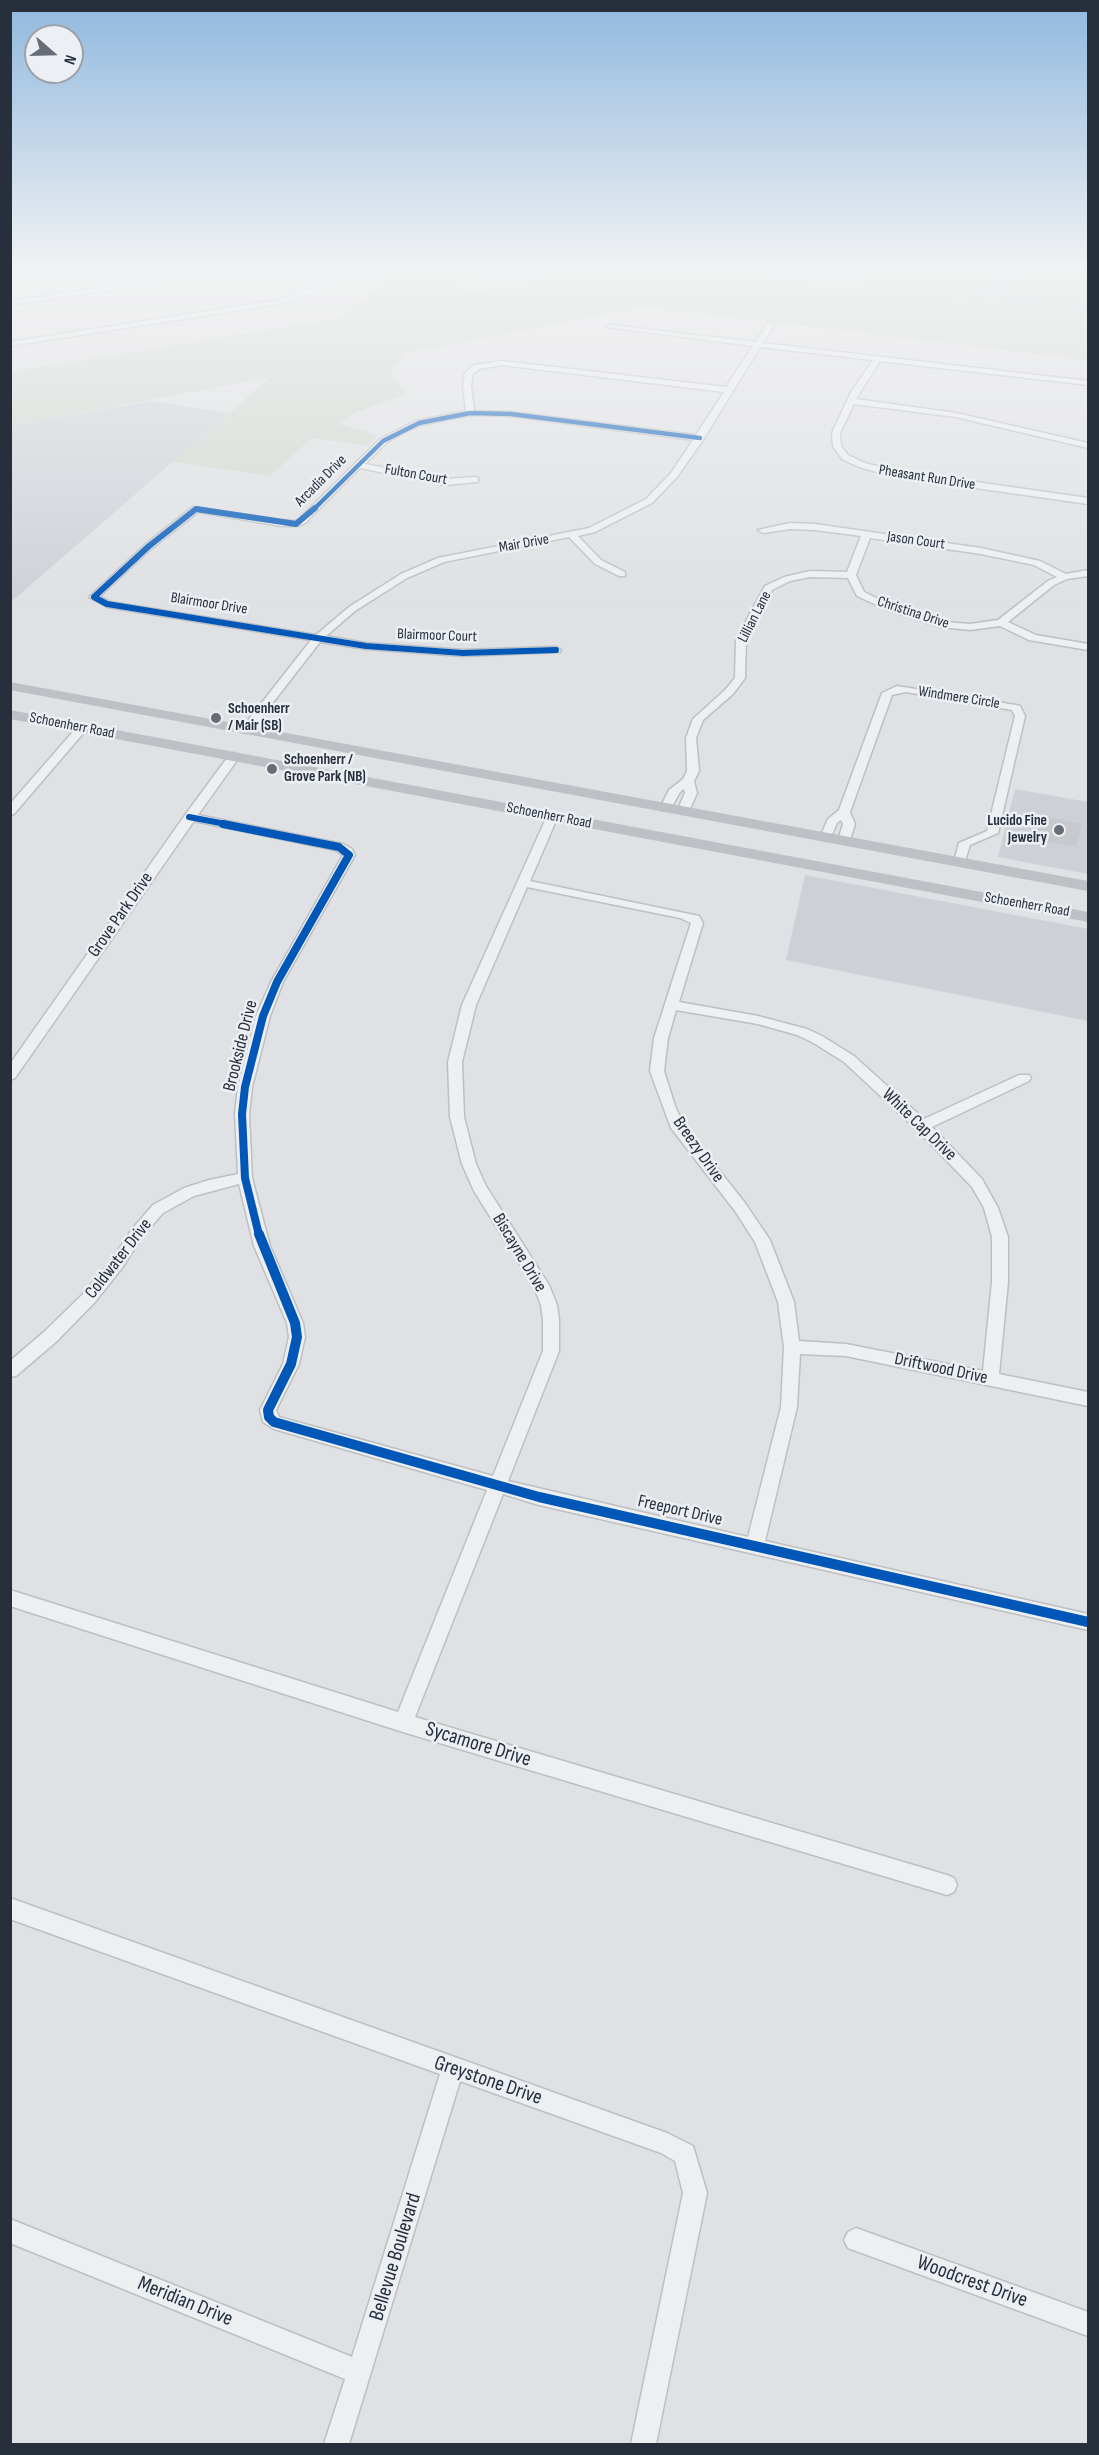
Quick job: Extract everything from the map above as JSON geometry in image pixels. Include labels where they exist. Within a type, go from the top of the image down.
[{"type":"main road","name":"Schoenherr Road","points":[[10,686],[1089,886]]},
{"type":"main road","points":[[13,714],[19,706],[29,700],[61,696]]},
{"type":"main road","name":"Schoenherr Road","points":[[13,714],[1089,916]]},
{"type":"main road","points":[[755,854],[767,853],[783,846],[786,838],[784,829]]},
{"type":"main road","points":[[990,898],[985,888],[989,879],[1000,875],[1020,873]]},
{"type":"street","points":[[467,380],[470,413]]},
{"type":"street","points":[[642,380],[730,390]]},
{"type":"street","name":"Mair Drive","points":[[246,730],[318,638],[374,593],[404,576],[441,560],[592,530],[649,501],[674,476],[737,380]]},
{"type":"street","name":"Pheasant Run Drive","points":[[864,380],[850,401],[836,434],[837,446],[845,457],[862,465],[910,477],[1089,501]]},
{"type":"street","points":[[1068,380],[1089,382]]},
{"type":"street","points":[[850,401],[956,416],[1089,445]]},
{"type":"street","name":"Arcadia Drive","points":[[96,600],[94,597],[96,593],[188,513],[196,509],[205,509],[296,524],[302,521],[383,441],[401,429],[428,420],[470,413],[527,415],[700,438]]},
{"type":"street","name":"Fulton Court","points":[[357,465],[408,473],[445,482],[475,480]]},
{"type":"street","name":"Jason Court","points":[[763,530],[805,526],[992,553],[1046,566],[1065,577]]},
{"type":"street","points":[[851,576],[867,534]]},
{"type":"street","points":[[572,535],[598,561],[621,574]]},
{"type":"street","points":[[1089,573],[1065,577],[1045,587],[1001,623],[1033,638],[1089,647]]},
{"type":"street","name":"Lillian Lane","points":[[683,811],[691,793],[688,781],[694,763],[691,738],[693,728],[704,712],[729,692],[740,678],[741,640],[768,588],[787,579],[810,574],[851,576]]},
{"type":"street","name":"Christina Drive","points":[[851,576],[860,594],[933,623],[970,627],[1001,623]]},
{"type":"street","name":"Blairmoor Drive","points":[[96,600],[106,604],[318,638]]},
{"type":"street","name":"Blairmoor Court","points":[[318,638],[415,651],[463,653],[556,650]]},
{"type":"street","name":"Windmere Circle","points":[[826,837],[832,821],[844,812],[887,693],[897,689],[906,689],[1016,708],[1020,716],[992,833],[965,843],[960,861]]},
{"type":"street","points":[[10,812],[82,728]]},
{"type":"street","name":"Grove Park Drive","points":[[10,1074],[17,1053],[234,756]]},
{"type":"street","points":[[666,808],[675,790],[688,781]]},
{"type":"street","points":[[14,789],[28,792]]},
{"type":"street","name":"Windmere Circle","points":[[844,812],[849,824],[844,840]]},
{"type":"street","name":"Biscayne Drive","points":[[403,1723],[551,1351],[549,1305],[541,1284],[479,1187],[469,1164],[457,1118],[455,1062],[469,1005],[552,816]]},
{"type":"street","name":"Brookside Drive","points":[[189,817],[339,847],[349,855],[277,982],[263,1016],[244,1096],[245,1178],[262,1246],[295,1323],[297,1337],[291,1364],[271,1402],[269,1417]]},
{"type":"street","name":"Breezy Drive","points":[[522,884],[683,915],[695,920],[696,929],[662,1038],[657,1071],[678,1128],[740,1207],[762,1240],[786,1302],[792,1347],[789,1407],[755,1545]]},
{"type":"street","name":"White Cap Drive","points":[[672,1005],[758,1020],[802,1032],[818,1039],[849,1059],[922,1126],[977,1183],[991,1208],[1000,1238],[1000,1282],[990,1380]]},
{"type":"street","points":[[922,1126],[1024,1078]]},
{"type":"street","name":"Coldwater Drive","points":[[10,1371],[51,1336],[89,1298],[117,1264],[137,1233],[158,1209],[189,1192],[209,1185],[245,1178]]},
{"type":"street","name":"Driftwood Drive","points":[[792,1347],[846,1350],[1089,1399]]},
{"type":"street","name":"Freeport Drive","points":[[269,1417],[281,1425],[497,1486],[1089,1622]]},
{"type":"street","name":"Sycamore Drive","points":[[10,1598],[403,1723],[947,1885]]},
{"type":"street","name":"Greystone Drive","points":[[10,1908],[667,2144],[685,2154],[695,2193],[644,2445]]},
{"type":"street","name":"Bellevue Boulevard","points":[[338,2445],[453,2069]]},
{"type":"street","name":"Meridian Drive","points":[[10,2231],[360,2373]]},
{"type":"street","name":"Woodcrest Drive","points":[[856,2240],[1089,2324]]},
{"type":"shaded area","points":[[10,380],[257,380],[11,426]]},
{"type":"shaded area","points":[[268,380],[396,380],[406,394],[357,412],[338,424],[377,435],[367,446],[312,438],[270,476],[173,462]]},
{"type":"shaded area","points":[[151,401],[229,413],[11,602],[11,426]]},
{"type":"shaded area","points":[[1015,789],[1088,802],[1088,874],[998,857]]},
{"type":"shaded area","points":[[805,875],[1088,929],[1088,1021],[786,960]]},
{"type":"building","name":"Lucido Fine Jewelry","points":[[1039,815],[1082,824],[1076,846],[1034,841]]},
{"type":"cycle path","points":[[556,650],[463,653],[366,646],[107,604],[94,597],[149,546],[196,509],[281,523],[296,524],[302,521],[383,441],[419,423],[470,413],[511,414],[700,438]]},
{"type":"cycle path","points":[[189,817],[339,847],[349,855],[277,982],[263,1016],[245,1087],[242,1114],[245,1178],[262,1246],[295,1323],[297,1337],[291,1364],[268,1410],[269,1417],[274,1422],[539,1497],[1088,1622]]},
{"type":"place","name":"Schoenherr / Mair (SB)","points":[[216,718]]},
{"type":"place","name":"Schoenherr / Grove Park (NB)","points":[[272,769]]},
{"type":"place","name":"Lucido Fine Jewelry","points":[[1059,830]]}]
